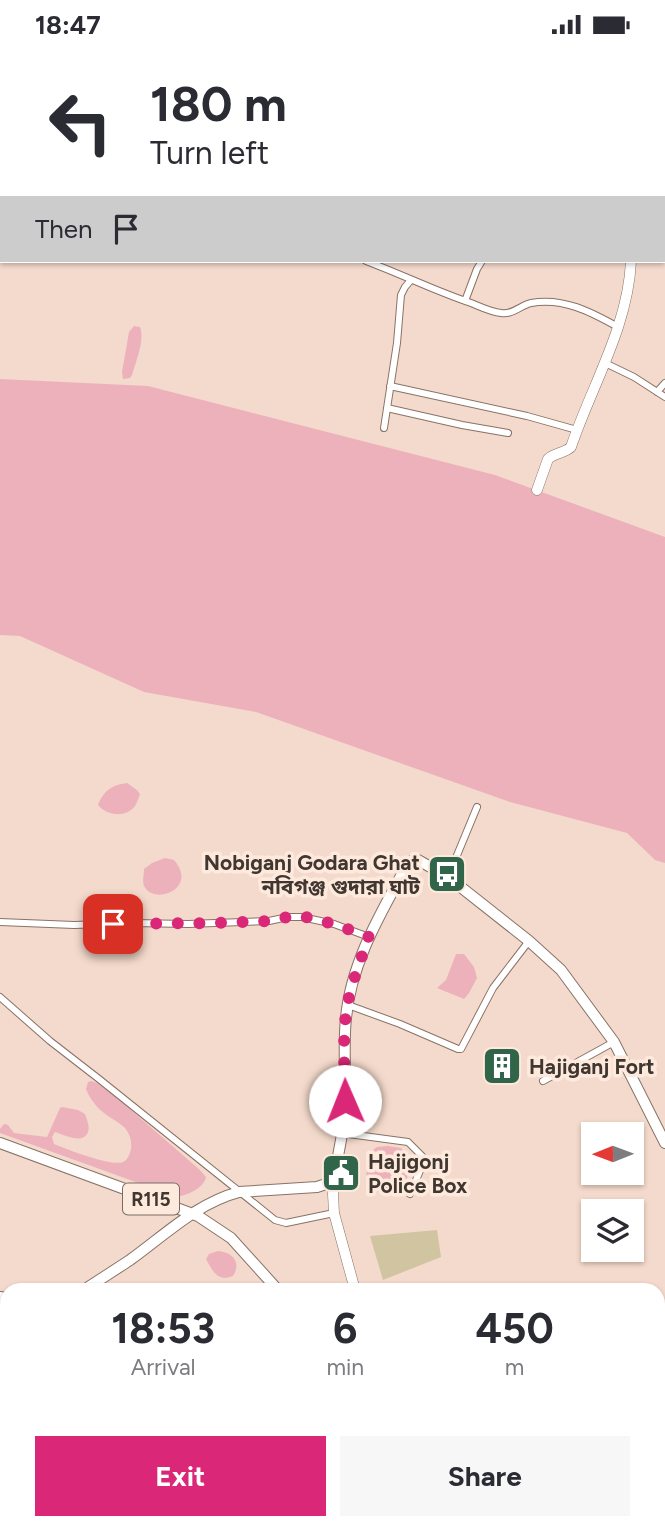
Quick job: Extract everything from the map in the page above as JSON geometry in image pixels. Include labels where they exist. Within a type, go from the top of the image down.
[{"type":"main road","points":[[537,490],[548,459],[569,449],[606,363],[629,286],[631,263]]},
{"type":"main road","points":[[353,1283],[334,1213],[333,1194],[345,1101],[345,1031],[348,1005],[369,937],[407,865],[412,861],[425,862],[448,877],[561,969],[614,1042],[665,1143]]},
{"type":"main road","name":"R115","points":[[0,1143],[192,1214],[214,1225],[231,1238],[272,1283]]},
{"type":"main road","points":[[94,1283],[212,1202],[239,1192],[317,1187],[330,1183],[334,1175]]},
{"type":"street","points":[[371,263],[493,311],[507,314],[528,303],[540,302],[570,305],[586,310],[618,327]]},
{"type":"street","points":[[389,270],[392,263]]},
{"type":"street","points":[[465,301],[481,263]]},
{"type":"street","points":[[384,428],[397,343],[401,295],[411,280]]},
{"type":"street","points":[[606,363],[665,397]]},
{"type":"street","points":[[657,392],[665,383]]},
{"type":"street","points":[[390,386],[527,415],[577,430]]},
{"type":"street","points":[[387,408],[508,433]]},
{"type":"street","points":[[448,877],[477,807]]},
{"type":"street","points":[[0,922],[74,925],[188,924],[269,921],[302,916],[369,937]]},
{"type":"street","points":[[348,1005],[461,1049],[493,988],[529,941]]},
{"type":"street","points":[[0,997],[50,1041],[275,1220],[303,1220],[334,1213]]},
{"type":"street","points":[[543,1081],[614,1042]]},
{"type":"street","points":[[341,1133],[408,1142],[425,1159],[410,1194]]},
{"type":"shaded area","points":[[134,326],[140,327],[141,344],[132,375],[123,379],[129,332]]},
{"type":"shaded area","points":[[0,379],[148,386],[495,475],[665,537],[665,863],[655,860],[627,833],[510,802],[256,712],[144,692],[20,636],[0,635]]},
{"type":"shaded area","points":[[127,783],[140,794],[131,810],[116,814],[98,805],[109,789]]},
{"type":"shaded area","points":[[165,858],[174,860],[180,870],[181,879],[178,886],[164,894],[149,892],[144,886],[144,869]]},
{"type":"shaded area","points":[[456,954],[464,954],[474,967],[477,978],[464,999],[437,988],[446,980]]},
{"type":"shaded area","points":[[91,1081],[116,1097],[200,1170],[206,1177],[199,1188],[177,1197],[0,1133],[4,1124],[14,1133],[47,1137],[60,1108],[78,1110],[85,1114],[89,1130],[86,1136],[78,1139],[55,1132],[52,1137],[54,1144],[99,1160],[117,1163],[125,1161],[131,1149],[127,1130],[93,1102],[86,1089]]},
{"type":"shaded area","points":[[388,1146],[401,1148],[407,1162],[405,1189],[393,1193],[376,1191],[367,1179],[368,1161],[373,1150]]},
{"type":"shaded area","points":[[437,1230],[441,1257],[383,1280],[370,1236]]},
{"type":"shaded area","points":[[218,1251],[228,1253],[236,1262],[233,1276],[220,1277],[211,1268],[206,1259],[209,1254]]},
{"type":"place","name":"Nobiganj Godara Ghat নবিগঞ্জ গুদারা ঘাট","points":[[447,874]]},
{"type":"place","name":"Hajiganj Fort","points":[[502,1066]]},
{"type":"place","name":"Hajigonj Police Box","points":[[341,1173]]},
{"type":"route","points":[[113,924],[269,921],[302,916],[369,937],[350,992],[346,1017],[345,1101]]}]
